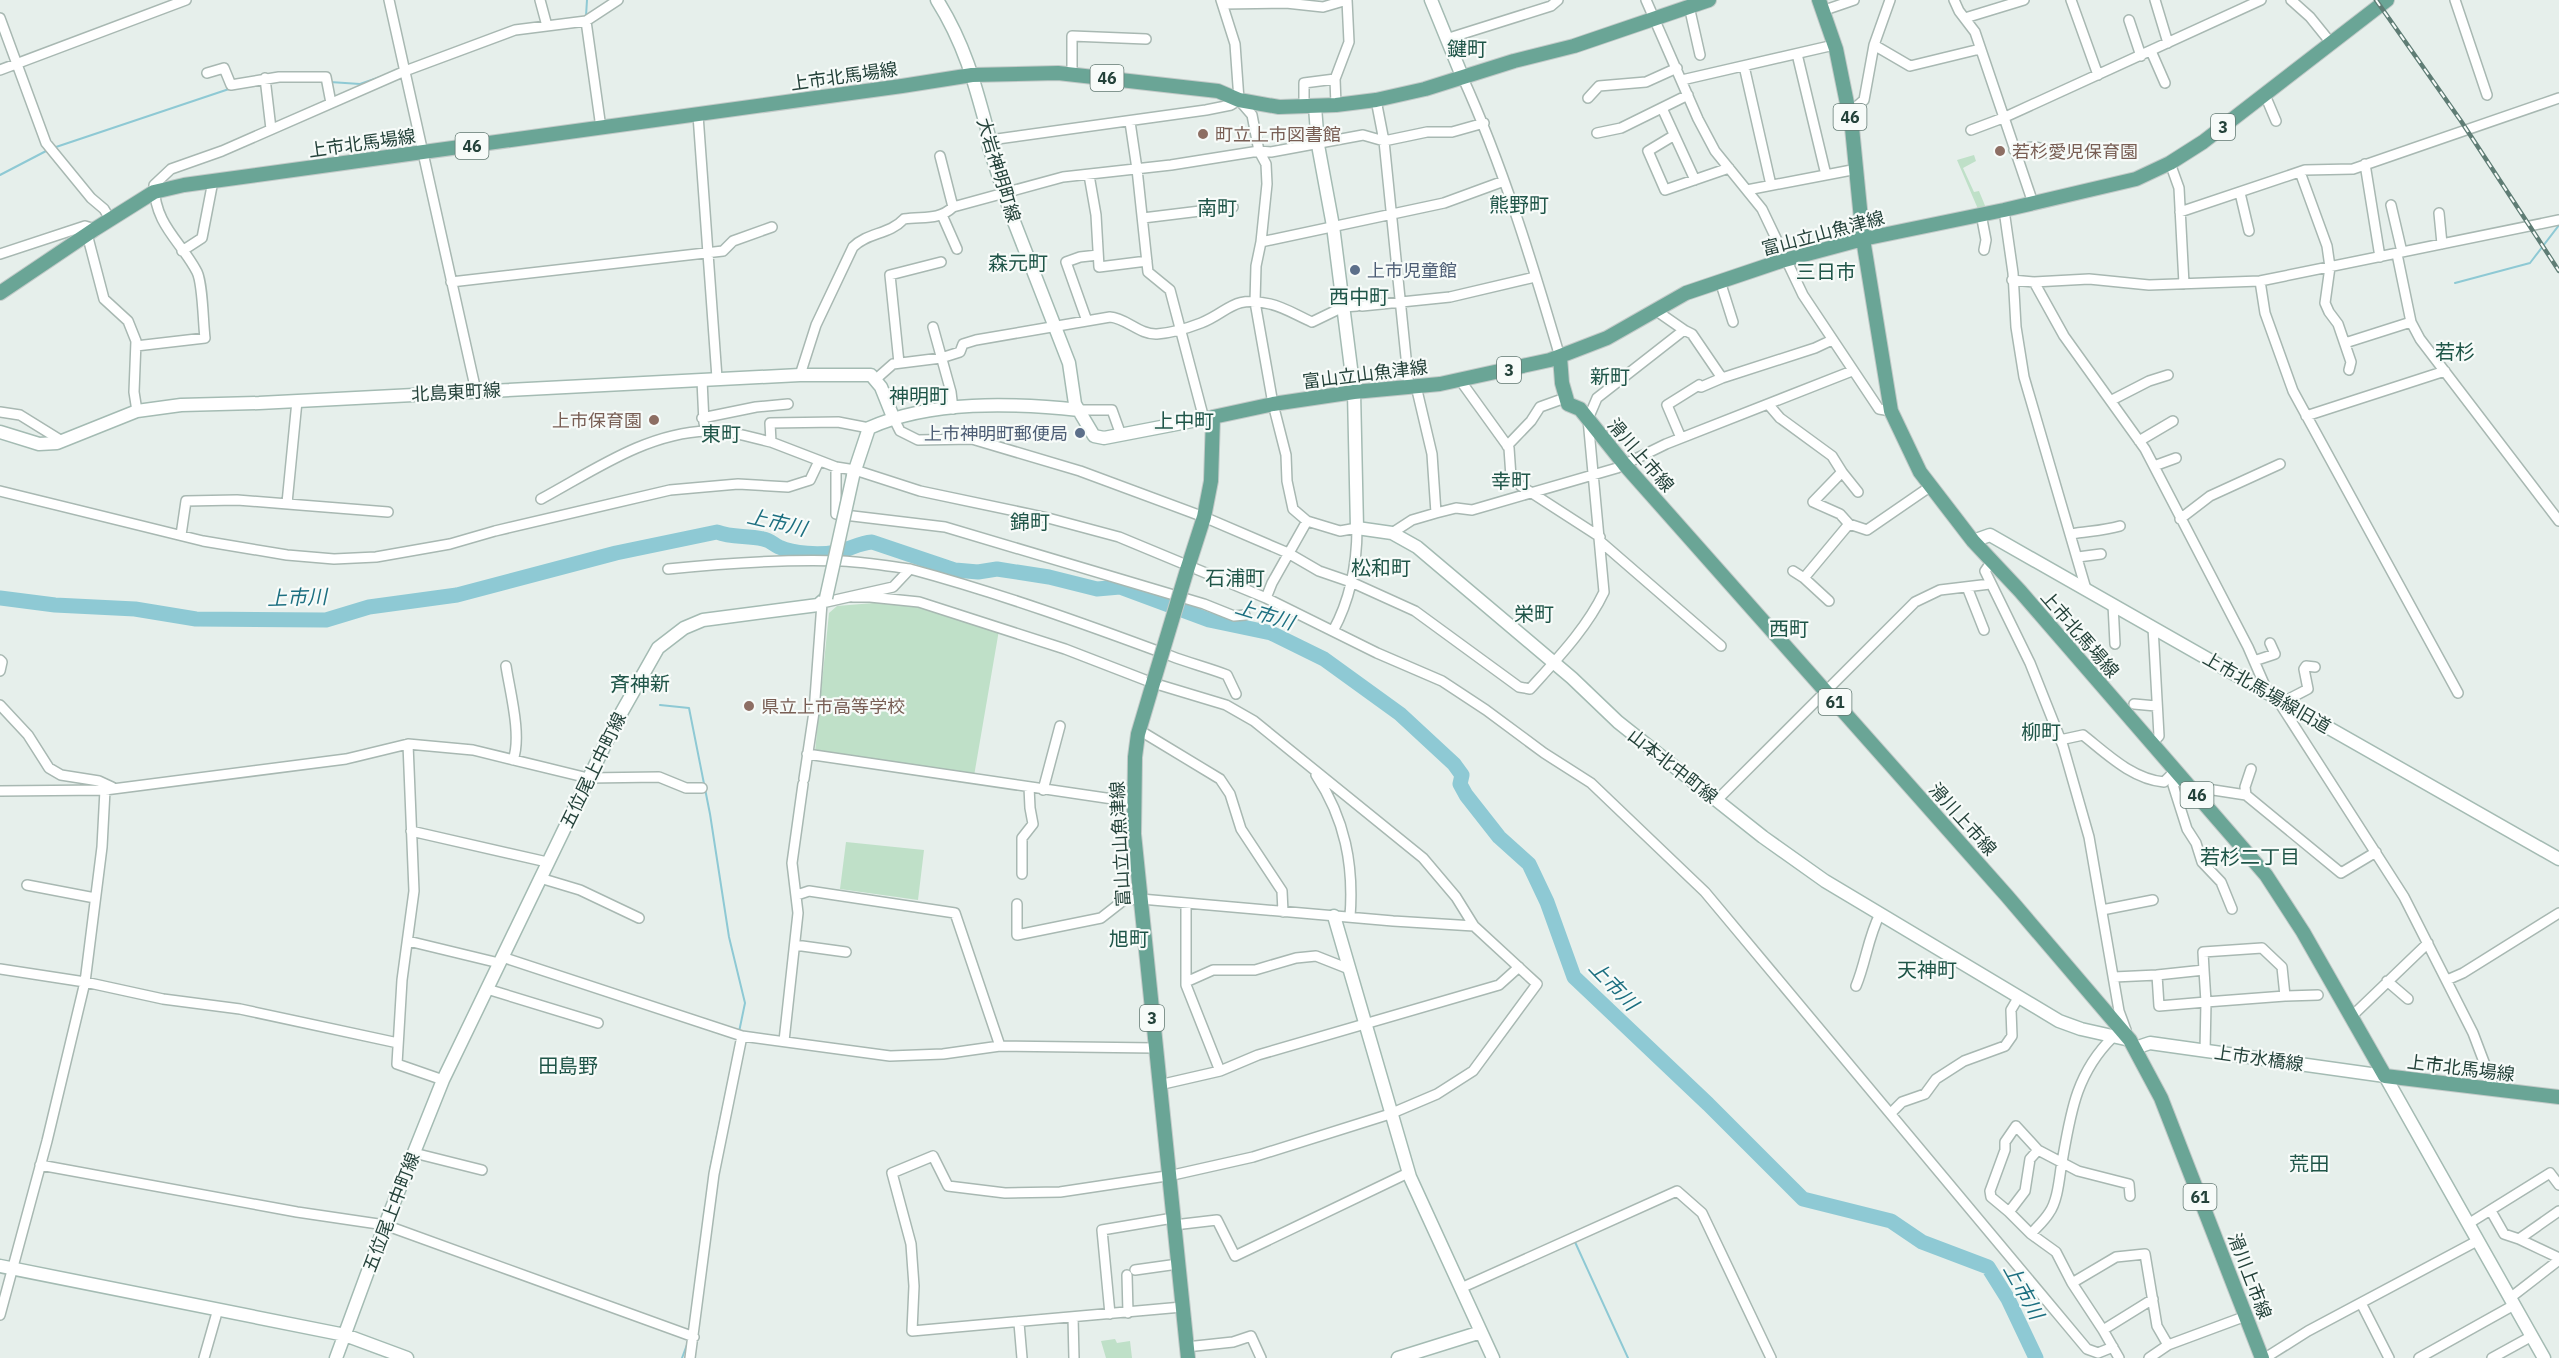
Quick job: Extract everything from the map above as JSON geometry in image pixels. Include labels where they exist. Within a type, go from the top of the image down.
[{"type":"main road","name":"大岩神明町線","points":[[937,0],[955,31],[972,75],[990,140],[989,147],[1069,363],[1075,404],[1079,410]]},
{"type":"main road","points":[[1431,0],[1462,76]]},
{"type":"main road","name":"上市北馬場線","points":[[0,293],[91,231],[154,192],[184,185],[972,75],[1072,75],[1218,91],[1239,100],[1279,107],[1335,105],[1376,100],[1425,89],[1462,76],[1574,46],[1653,17],[1709,0]]},
{"type":"main road","name":"富山立山魚津線","points":[[1187,1352],[1155,1048],[1133,802],[1139,730],[1204,517],[1211,481],[1209,418],[1273,404],[1460,380],[1560,357],[1607,338],[1686,293],[1785,260],[1863,238],[2004,210],[2136,179],[2170,163],[2204,142],[2387,0]]},
{"type":"main road","name":"上市北馬場線","points":[[1820,6],[1834,45],[1849,113],[1863,238],[1891,411],[1915,463],[1973,541],[2266,875],[2303,932],[2385,1076],[2559,1097]]},
{"type":"main road","points":[[1310,107],[1333,226],[1354,392],[1357,528]]},
{"type":"main road","points":[[1560,357],[1565,398]]},
{"type":"main road","name":"北島東町線","points":[[0,432],[39,444],[62,441],[137,411],[181,405],[297,401],[717,378],[871,375],[876,379]]},
{"type":"main road","points":[[876,379],[893,417]]},
{"type":"main road","name":"滑川上市線","points":[[1565,398],[1568,404],[1580,409],[1624,464],[2007,896],[2132,1044],[2161,1098],[2264,1358]]},
{"type":"main road","points":[[824,601],[854,473],[869,428],[893,417],[953,409],[1014,405],[1079,410],[1094,436],[1104,438],[1209,418]]},
{"type":"main road","name":"山本北中町線","points":[[1357,528],[1392,533],[1417,547],[1553,663],[1618,722],[1825,881],[2059,1021],[2132,1044]]},
{"type":"main road","name":"上市北馬場線旧道","points":[[1973,541],[1990,535],[2559,859]]},
{"type":"main road","name":"五位尾上中町線","points":[[336,1358],[385,1225],[443,1080],[588,778],[644,670],[658,648],[684,627],[704,620],[824,601]]},
{"type":"main road","points":[[1334,916],[1408,1173],[1493,1358]]},
{"type":"main road","name":"上市水橋線","points":[[2132,1044],[2150,1043],[2385,1076]]},
{"type":"main road","points":[[2385,1076],[2544,1358]]},
{"type":"main road","points":[[0,1266],[345,1335],[407,1358]]},
{"type":"main road","points":[[1398,1358],[1481,1332]]},
{"type":"street","points":[[0,70],[186,0]]},
{"type":"street","points":[[389,0],[476,391]]},
{"type":"street","points":[[540,0],[547,26]]},
{"type":"street","points":[[136,346],[205,338],[198,274],[165,228],[154,192],[154,185],[171,169],[222,151],[405,71],[515,30],[586,21],[618,0]]},
{"type":"street","points":[[1333,631],[1343,613],[1351,582],[1357,550],[1357,528],[1340,531],[1307,520],[1293,509],[1287,481],[1286,455],[1273,404],[1255,302],[1256,266],[1267,184],[1266,164],[1259,151],[1252,115],[1239,100],[1235,44],[1222,2],[1286,2],[1323,7],[1347,0],[1349,42],[1335,79],[1335,105]]},
{"type":"street","points":[[1446,39],[1551,6],[1558,0]]},
{"type":"street","points":[[1646,0],[1698,119],[1716,151],[1767,218],[1803,295],[1852,371],[1879,409],[1891,411]]},
{"type":"street","points":[[1820,6],[1854,0]]},
{"type":"street","points":[[1849,113],[1864,100],[1874,45],[1890,0]]},
{"type":"street","points":[[1954,0],[1975,32],[2033,202]]},
{"type":"street","points":[[1965,18],[2024,0]]},
{"type":"street","points":[[2071,0],[2098,75]]},
{"type":"street","points":[[2155,0],[2168,43]]},
{"type":"street","points":[[1971,130],[2003,118],[2261,0]]},
{"type":"street","points":[[2290,0],[2310,17],[2331,43]]},
{"type":"street","points":[[2455,0],[2487,95]]},
{"type":"street","points":[[1689,6],[1700,55]]},
{"type":"street","points":[[0,18],[46,142],[110,219]]},
{"type":"street","points":[[2129,20],[2141,56]]},
{"type":"street","points":[[586,21],[601,128]]},
{"type":"street","points":[[1072,75],[1072,36],[1146,39]]},
{"type":"street","points":[[1682,80],[1834,45]]},
{"type":"street","points":[[1874,45],[1910,66],[1980,49]]},
{"type":"street","points":[[2151,51],[2165,83]]},
{"type":"street","points":[[1797,54],[1826,175]]},
{"type":"street","points":[[1743,66],[1771,185]]},
{"type":"street","points":[[207,73],[224,68],[231,85],[265,78],[326,77],[332,103]]},
{"type":"street","points":[[1588,98],[1599,86],[1646,82],[1677,68]]},
{"type":"street","points":[[1462,76],[1484,123],[1560,357]]},
{"type":"street","points":[[265,78],[271,129]]},
{"type":"street","points":[[1310,107],[1304,83],[1335,79]]},
{"type":"street","points":[[1597,133],[1621,128],[1688,95]]},
{"type":"street","points":[[2265,95],[2276,121]]},
{"type":"street","points":[[2180,212],[2300,172],[2321,168],[2345,170],[2365,164],[2559,98]]},
{"type":"street","points":[[990,140],[1130,122],[1231,105],[1239,100]]},
{"type":"street","points":[[1376,100],[1384,141],[1400,302],[1413,387],[1432,454],[1436,513]]},
{"type":"street","points":[[1662,108],[1695,180]]},
{"type":"street","points":[[698,115],[717,378]]},
{"type":"street","points":[[1130,122],[1148,272],[1170,290],[1180,329],[1209,418]]},
{"type":"street","points":[[800,375],[816,325],[853,247],[861,240],[895,229],[904,219],[933,218],[953,207],[1064,177],[1259,151],[1271,152],[1363,135],[1374,136],[1384,141],[1427,132],[1452,132],[1484,123]]},
{"type":"street","points":[[1673,136],[1648,151],[1665,190],[1729,168]]},
{"type":"street","points":[[2014,150],[2033,146],[2042,148],[2047,153]]},
{"type":"street","points":[[940,156],[953,207]]},
{"type":"street","points":[[2170,163],[2179,188],[2184,284]]},
{"type":"street","points":[[2365,164],[2380,257]]},
{"type":"street","points":[[1747,190],[1857,170]]},
{"type":"street","points":[[2300,172],[2327,246],[2330,267],[2325,303],[2338,324],[2350,362],[2349,370]]},
{"type":"street","points":[[1089,175],[1096,215],[1099,267],[1147,261]]},
{"type":"street","points":[[182,251],[202,238],[213,181]]},
{"type":"street","points":[[1261,242],[1444,203],[1504,181]]},
{"type":"street","points":[[2241,193],[2249,231]]},
{"type":"street","points":[[2391,205],[2411,322],[2420,339],[2559,521]]},
{"type":"street","points":[[1143,218],[1233,207]]},
{"type":"street","points":[[2004,210],[2016,327],[2024,377],[2086,589]]},
{"type":"street","points":[[2439,213],[2442,244]]},
{"type":"street","points":[[1981,214],[1986,240],[1984,250]]},
{"type":"street","points":[[942,215],[957,249]]},
{"type":"street","points":[[2012,280],[2034,282],[2089,279],[2149,285],[2260,281],[2559,220]]},
{"type":"street","points":[[0,254],[85,226],[91,231],[104,299],[128,321],[132,329],[136,346],[134,392],[137,411]]},
{"type":"street","points":[[451,282],[723,251],[733,241],[772,226]]},
{"type":"street","points":[[1087,321],[1066,262],[1080,256],[1098,255]]},
{"type":"street","points":[[899,363],[890,275],[942,262]]},
{"type":"street","points":[[876,379],[893,363],[941,358],[960,352],[963,344],[976,340],[1054,326],[1118,318],[1149,334],[1203,323],[1229,305],[1255,302],[1269,303],[1312,322],[1343,308],[1449,297],[1535,277]]},
{"type":"street","points":[[1719,281],[1733,322]]},
{"type":"street","points":[[2260,281],[2265,313],[2293,391],[2458,693]]},
{"type":"street","points":[[2034,282],[2064,336],[2112,400],[2154,466],[2254,661],[2376,852],[2428,943],[2472,1033],[2495,1091]]},
{"type":"street","points":[[1657,309],[1692,334],[1722,378]]},
{"type":"street","points":[[2344,343],[2411,322]]},
{"type":"street","points":[[933,327],[951,392],[953,409]]},
{"type":"street","points":[[893,417],[900,431],[918,440],[972,439],[1080,471],[1204,517],[1288,553],[1319,571],[1351,582],[1415,611],[1519,687],[1530,688],[1597,608],[1604,592],[1588,419],[1597,398],[1684,330]]},
{"type":"street","points":[[1681,438],[1667,405],[1699,385],[1701,387],[1832,340]]},
{"type":"street","points":[[1392,533],[1412,520],[1436,513],[1456,508],[1472,510],[1531,491],[1594,475],[1852,371]]},
{"type":"street","points":[[2306,416],[2445,371]]},
{"type":"street","points":[[2112,400],[2149,381],[2168,375]]},
{"type":"street","points":[[702,380],[702,418],[706,431]]},
{"type":"street","points":[[1460,380],[1507,446],[1511,477],[1600,540],[1721,646]]},
{"type":"street","points":[[1507,446],[1531,421],[1539,407],[1565,398]]},
{"type":"street","points":[[287,503],[297,401]]},
{"type":"street","points":[[702,418],[756,407],[788,404]]},
{"type":"street","points":[[1768,404],[1780,417],[1832,456],[1858,492]]},
{"type":"street","points":[[1079,410],[1112,410],[1122,435]]},
{"type":"street","points":[[0,412],[20,415],[62,441]]},
{"type":"street","points":[[2139,441],[2173,421]]},
{"type":"street","points":[[771,442],[770,423],[838,422],[869,428]]},
{"type":"street","points":[[541,499],[656,438],[706,431],[725,432],[771,442],[854,473],[920,491],[1048,518],[1119,537],[1266,598],[1377,653],[1442,681],[1591,783],[1705,892],[2087,1349],[2098,1353],[2113,1347]]},
{"type":"street","points":[[2154,466],[2176,458]]},
{"type":"street","points":[[0,491],[181,535],[288,555],[334,559],[376,557],[450,544],[495,531],[670,490],[738,484],[788,487],[810,480],[819,461]]},
{"type":"street","points":[[2180,519],[2210,496],[2280,464]]},
{"type":"street","points":[[836,467],[836,514],[945,527],[1204,604],[1234,616],[1245,615]]},
{"type":"street","points":[[1842,472],[1813,502],[1840,514],[1849,524],[1867,530],[1931,486]]},
{"type":"street","points":[[181,535],[186,501],[237,500],[388,512]]},
{"type":"street","points":[[1266,598],[1307,520]]},
{"type":"street","points":[[1804,578],[1849,524]]},
{"type":"street","points":[[2071,534],[2093,529],[2099,532],[2120,526]]},
{"type":"street","points":[[2078,557],[2101,554]]},
{"type":"street","points":[[668,569],[739,561],[844,561],[910,569],[975,587],[1105,631],[1174,658],[1196,663],[1227,675],[1236,694]]},
{"type":"street","points":[[1992,561],[1985,571],[2030,663],[2060,740],[2089,837],[2119,1011],[2132,1044]]},
{"type":"street","points":[[784,1041],[798,913],[792,863],[814,712],[824,601],[853,597],[893,587],[910,569]]},
{"type":"street","points":[[1793,571],[1829,600]]},
{"type":"street","points":[[1717,800],[1915,602],[1940,590],[1990,584]]},
{"type":"street","points":[[1967,586],[1984,630]]},
{"type":"street","points":[[853,597],[919,602],[1065,649],[1153,682],[1226,705],[1254,721],[1423,858],[1456,897],[1474,926],[1537,984],[1473,1071],[1437,1094],[1390,1114],[1253,1157],[1168,1176],[1060,1192],[1005,1193],[948,1186],[933,1156],[892,1173],[911,1244],[914,1286],[912,1330],[1019,1323],[1182,1307]]},
{"type":"street","points":[[2113,604],[2115,644]]},
{"type":"street","points":[[2152,743],[2159,736],[2153,627]]},
{"type":"street","points":[[2254,661],[2275,654],[2270,643]]},
{"type":"street","points":[[0,660],[2,662],[0,671]]},
{"type":"street","points":[[506,666],[514,718],[516,752],[513,760]]},
{"type":"street","points":[[2276,698],[2308,689],[2304,669],[2306,666],[2315,667]]},
{"type":"street","points":[[2134,704],[2156,706]]},
{"type":"street","points":[[0,705],[28,735],[49,768],[61,775],[99,781],[108,789]]},
{"type":"street","points":[[1043,790],[1060,726]]},
{"type":"street","points":[[1139,730],[1220,779],[1230,794],[1241,829],[1282,891],[1283,912]]},
{"type":"street","points":[[2060,740],[2083,735],[2147,781],[2164,782],[2179,774]]},
{"type":"street","points":[[0,791],[108,789],[346,759],[408,744],[473,750],[588,778],[659,777],[686,788],[702,788]]},
{"type":"street","points":[[408,744],[414,891],[402,980],[397,1064],[443,1080]]},
{"type":"street","points":[[807,754],[1133,802]]},
{"type":"street","points":[[1311,767],[1332,800],[1346,841],[1353,886],[1350,918]]},
{"type":"street","points":[[2246,795],[2245,787],[2251,769]]},
{"type":"street","points":[[2179,774],[2173,785],[2187,829],[2196,843],[2202,862],[2221,882],[2232,909]]},
{"type":"street","points":[[1022,874],[1022,838],[1033,824],[1029,787]]},
{"type":"street","points":[[0,1315],[40,1165],[84,982],[108,789]]},
{"type":"street","points":[[2198,795],[2207,789],[2246,795],[2342,873],[2376,852]]},
{"type":"street","points":[[411,831],[548,862]]},
{"type":"street","points":[[540,878],[580,890],[639,918]]},
{"type":"street","points":[[27,885],[95,898]]},
{"type":"street","points":[[797,895],[809,891],[955,913],[1000,1046]]},
{"type":"street","points":[[1017,904],[1017,935],[1101,918],[1124,900],[1141,899],[1350,918],[1474,926]]},
{"type":"street","points":[[2102,910],[2152,900]]},
{"type":"street","points":[[1186,903],[1186,982],[1220,1071]]},
{"type":"street","points":[[2446,980],[2463,973],[2559,913]]},
{"type":"street","points":[[1856,986],[1867,955],[1871,932],[1881,914]]},
{"type":"street","points":[[408,941],[500,960],[742,1036],[890,1056],[943,1054],[1000,1046],[1155,1048]]},
{"type":"street","points":[[2351,1017],[2428,943]]},
{"type":"street","points":[[795,945],[846,952]]},
{"type":"street","points":[[2205,1051],[2206,1002],[2203,952],[2262,948],[2282,967],[2285,996]]},
{"type":"street","points":[[1186,982],[1213,970],[1255,970],[1296,958],[1316,957],[1349,969]]},
{"type":"street","points":[[1159,1085],[1220,1071],[1258,1055],[1499,985],[1519,967]]},
{"type":"street","points":[[0,969],[84,982],[163,999],[240,1010],[398,1043]]},
{"type":"street","points":[[2114,977],[2204,970]]},
{"type":"street","points":[[2157,975],[2159,1006],[2318,995]]},
{"type":"street","points":[[2387,981],[2408,999]]},
{"type":"street","points":[[487,988],[598,1023]]},
{"type":"street","points":[[1892,1113],[1902,1102],[1925,1094],[1936,1080],[1964,1061],[2005,1046],[2012,1036],[2011,1010],[2018,998]]},
{"type":"street","points":[[690,1358],[714,1174],[742,1036]]},
{"type":"street","points":[[2031,1234],[2050,1212],[2062,1162],[2071,1107],[2083,1077],[2113,1037],[2132,1044]]},
{"type":"street","points":[[2119,1358],[2072,1283],[2056,1252],[2031,1234],[1991,1197],[1990,1191],[2005,1150],[2005,1142],[2016,1126],[2038,1150],[2078,1171],[2129,1184],[2130,1196]]},
{"type":"street","points":[[2008,1212],[2025,1191],[2030,1159],[2038,1150]]},
{"type":"street","points":[[414,1153],[482,1170]]},
{"type":"street","points":[[40,1165],[297,1212],[385,1225],[694,1337]]},
{"type":"street","points":[[1110,1314],[1102,1230],[1173,1222],[1217,1220],[1235,1256],[1408,1173]]},
{"type":"street","points":[[2468,1224],[2550,1173],[2559,1185]]},
{"type":"street","points":[[1461,1288],[1677,1191],[1702,1212],[1771,1358]]},
{"type":"street","points":[[2419,1358],[2512,1301],[2559,1259],[2505,1234],[2491,1211]]},
{"type":"street","points":[[2519,1239],[2559,1211]]},
{"type":"street","points":[[2264,1358],[2477,1241]]},
{"type":"street","points":[[2072,1283],[2116,1257],[2145,1254],[2157,1326],[2168,1345]]},
{"type":"street","points":[[1128,1313],[1131,1273],[1178,1264]]},
{"type":"street","points":[[2103,1330],[2153,1299]]},
{"type":"street","points":[[2361,1303],[2389,1358]]},
{"type":"street","points":[[204,1358],[218,1309]]},
{"type":"street","points":[[2149,1358],[2168,1345],[2246,1316]]},
{"type":"street","points":[[1073,1317],[1074,1358]]},
{"type":"street","points":[[1019,1323],[1022,1358]]},
{"type":"street","points":[[1187,1352],[1251,1336],[1260,1358]]},
{"type":"street","points":[[2492,1358],[2532,1336]]},
{"type":"green space","points":[[1974,155],[1976,161],[1963,168],[1974,192],[1979,191],[1986,208],[1978,209],[1957,160]]},
{"type":"green space","points":[[886,602],[915,605],[999,630],[974,776],[815,752],[829,613],[837,606]]},
{"type":"green space","points":[[846,842],[924,850],[918,900],[840,889]]},
{"type":"green space","points":[[1115,1339],[1117,1343],[1130,1341],[1132,1358],[1106,1358],[1101,1341]]},
{"type":"waterway","points":[[586,16],[587,0]]},
{"type":"waterway","points":[[330,82],[360,84],[383,76]]},
{"type":"waterway","points":[[309,81],[325,82]]},
{"type":"waterway","points":[[53,148],[232,88]]},
{"type":"waterway","points":[[0,175],[48,150]]},
{"type":"waterway","points":[[2455,283],[2530,263],[2559,225]]},
{"type":"waterway","name":"上市川","points":[[0,598],[55,605],[135,609],[196,619],[326,620],[369,607],[457,595],[616,553],[717,532],[770,541],[785,549],[807,553],[836,552],[872,542],[955,570],[978,572],[997,569],[1049,577],[1097,589],[1120,587],[1209,620],[1271,633],[1324,659],[1400,714],[1454,764],[1462,775],[1460,784],[1466,795],[1499,837],[1529,864],[1547,902],[1574,977],[1708,1104],[1803,1199],[1891,1221],[1922,1242],[1988,1267],[2008,1299],[2036,1358]]},
{"type":"waterway","points":[[660,705],[689,708],[710,814],[729,937],[745,1003],[739,1032]]},
{"type":"waterway","points":[[710,1170],[735,1049]]},
{"type":"waterway","points":[[1575,1242],[1628,1358]]},
{"type":"waterway","points":[[689,1331],[692,1310]]},
{"type":"waterway","points":[[682,1358],[688,1342]]},
{"type":"railway","points":[[2376,0],[2461,121],[2559,271]]},
{"type":"place","name":"町立上市図書館","points":[[1203,134]]},
{"type":"place","name":"若杉愛児保育園","points":[[2000,151]]},
{"type":"place","name":"上市児童館","points":[[1355,270]]},
{"type":"place","name":"上市保育園","points":[[654,420]]},
{"type":"place","name":"上市神明町郵便局","points":[[1080,433]]},
{"type":"place","name":"県立上市高等学校","points":[[749,706]]},
{"type":"district","name":"鍵町","points":[[1467,48]]},
{"type":"district","name":"熊野町","points":[[1519,204]]},
{"type":"district","name":"南町","points":[[1217,207]]},
{"type":"district","name":"森元町","points":[[1018,262]]},
{"type":"district","name":"三日市","points":[[1826,271]]},
{"type":"district","name":"西中町","points":[[1359,296]]},
{"type":"district","name":"若杉","points":[[2455,351]]},
{"type":"district","name":"新町","points":[[1610,376]]},
{"type":"district","name":"神明町","points":[[919,395]]},
{"type":"district","name":"上中町","points":[[1184,420]]},
{"type":"district","name":"東町","points":[[721,433]]},
{"type":"district","name":"幸町","points":[[1511,480]]},
{"type":"district","name":"錦町","points":[[1030,521]]},
{"type":"district","name":"松和町","points":[[1381,567]]},
{"type":"district","name":"石浦町","points":[[1235,577]]},
{"type":"district","name":"栄町","points":[[1534,613]]},
{"type":"district","name":"西町","points":[[1789,628]]},
{"type":"district","name":"斉神新","points":[[640,683]]},
{"type":"district","name":"柳町","points":[[2041,731]]},
{"type":"district","name":"若杉二丁目","points":[[2250,856]]},
{"type":"district","name":"旭町","points":[[1129,938]]},
{"type":"district","name":"天神町","points":[[1927,969]]},
{"type":"district","name":"田島野","points":[[568,1065]]},
{"type":"district","name":"荒田","points":[[2309,1163]]}]
